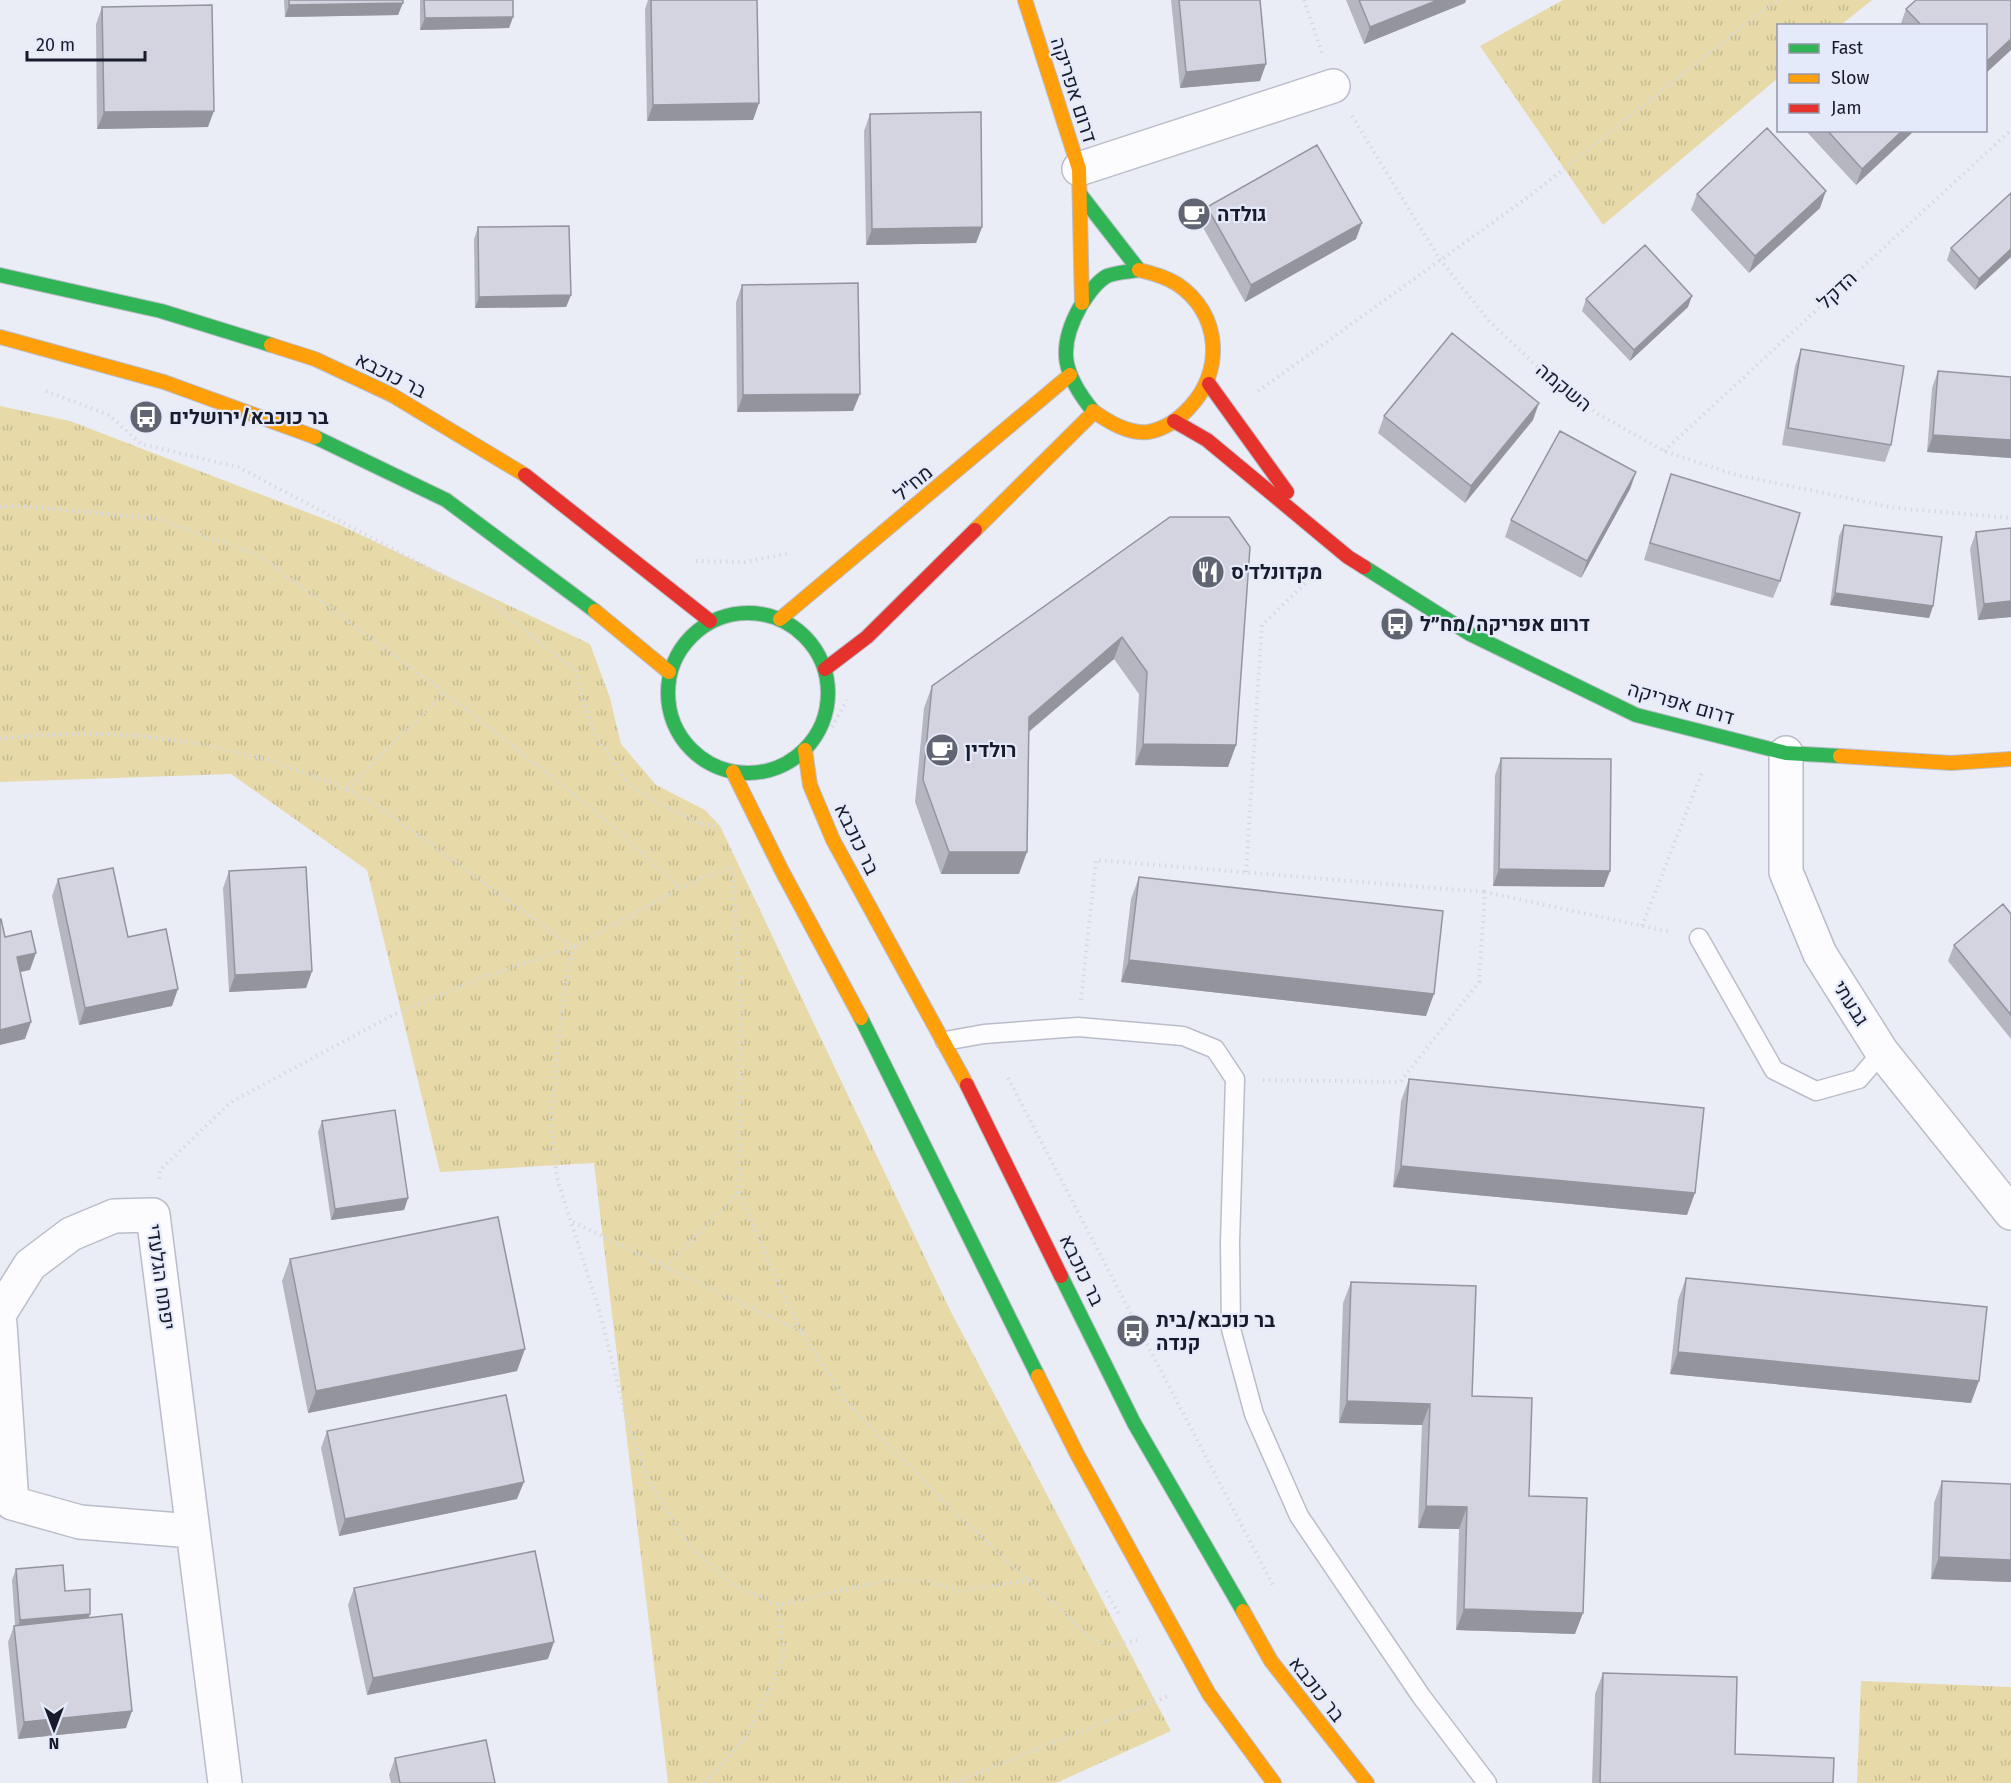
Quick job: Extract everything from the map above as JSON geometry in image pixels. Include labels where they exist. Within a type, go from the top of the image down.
[{"type":"main road","name":"דרום אפריקה","points":[[1025,0],[1079,181],[1082,303]]},
{"type":"main road","name":"דרום אפריקה","points":[[1079,181],[1139,270]]},
{"type":"main road","points":[[1139,270],[1163,276],[1184,288],[1200,305],[1211,327],[1214,351],[1209,384],[1194,406],[1174,421],[1153,430],[1132,433],[1105,423],[1078,395],[1070,375],[1064,341],[1082,303],[1105,277],[1139,270]]},
{"type":"main road","name":"בר כוכבא","points":[[0,274],[161,310],[315,359],[392,395],[513,465],[710,621]]},
{"type":"main road","points":[[3,338],[165,382],[298,429],[446,500],[570,591],[669,672]]},
{"type":"main road","name":"מח\"ל","points":[[780,619],[1070,375]]},
{"type":"main road","name":"דרום אפריקה","points":[[1209,384],[1315,530]]},
{"type":"main road","points":[[825,669],[867,637],[1093,413]]},
{"type":"main road","name":"דרום אפריקה","points":[[1174,421],[1207,440],[1348,557],[1470,634],[1636,715],[1786,753],[1951,764],[2011,759]]},
{"type":"main road","points":[[757,612],[780,619],[800,631],[815,648],[825,669],[829,690],[826,712],[818,732],[805,750],[784,765],[759,773],[733,772],[709,764],[687,747],[673,725],[667,698],[669,672],[678,651],[692,634],[710,621],[741,613],[757,612]]},
{"type":"main road","name":"בר כוכבא","points":[[805,750],[810,785],[832,840],[945,1041],[1134,1423],[1271,1661],[1367,1783]]},
{"type":"main road","points":[[733,772],[782,871],[889,1072],[1077,1454],[1209,1694],[1274,1783]]},
{"type":"street","points":[[1079,181],[1333,86]]},
{"type":"street","name":"גבעתי","points":[[1786,753],[1786,872],[1820,954],[1882,1052],[2011,1213]]},
{"type":"street","name":"יפתח הגלעדי","points":[[0,1313],[30,1265],[71,1234],[114,1216],[153,1215],[225,1783]]},
{"type":"street","points":[[0,1324],[12,1503],[81,1522],[192,1531]]},
{"type":"lane","points":[[1698,938],[1774,1070],[1816,1091],[1859,1079],[1882,1052]]},
{"type":"lane","points":[[945,1041],[984,1034],[1078,1027],[1183,1036],[1215,1049],[1235,1079],[1230,1242],[1231,1329],[1254,1414],[1299,1516],[1420,1696],[1487,1783]]},
{"type":"path","name":"השקמה","points":[[1304,0],[1333,86],[1439,258],[1489,321],[1544,373],[1598,414],[1664,451],[1733,474],[1895,508],[2011,518]]},
{"type":"path","points":[[1252,395],[1439,258],[1531,195],[1776,0]]},
{"type":"path","name":"הדקל","points":[[1664,451],[2011,130]]},
{"type":"path","points":[[44,390],[109,415],[141,444],[238,468],[485,598],[576,670],[594,733],[628,783],[657,802],[699,824],[727,827]]},
{"type":"path","points":[[0,507],[23,506],[158,519],[260,556],[444,693],[606,820],[681,888]]},
{"type":"path","points":[[1246,872],[1262,625],[1314,575]]},
{"type":"path","points":[[347,789],[444,693]]},
{"type":"path","points":[[830,735],[847,701],[854,693]]},
{"type":"path","points":[[0,739],[132,734],[229,749],[347,789],[375,804],[573,947]]},
{"type":"path","points":[[1642,926],[1708,760]]},
{"type":"path","points":[[1078,1027],[1096,860],[1485,892],[1698,938]]},
{"type":"path","points":[[153,1215],[160,1170],[231,1102],[393,1015],[481,978],[573,947],[681,888],[709,875],[737,866]]},
{"type":"path","points":[[732,868],[741,1011],[739,1191],[803,1334],[847,1402],[940,1498],[1094,1641],[1114,1646],[1137,1640]]},
{"type":"path","points":[[1235,1079],[1400,1082],[1479,982],[1485,892]]},
{"type":"path","points":[[573,947],[562,999],[551,1119],[557,1178],[573,1222],[600,1313],[627,1421],[649,1481],[689,1545],[734,1585],[779,1605],[885,1580],[930,1581],[959,1592],[1029,1580]]},
{"type":"path","points":[[984,1034],[1277,1592]]},
{"type":"path","points":[[666,1266],[739,1191]]},
{"type":"path","points":[[573,1222],[803,1334]]},
{"type":"path","points":[[1104,1586],[1126,1623]]},
{"type":"path","points":[[705,1783],[746,1737],[773,1683],[783,1653],[779,1605]]},
{"type":"path","points":[[1131,1632],[1143,1649]]},
{"type":"path","points":[[954,1783],[1147,1706],[1171,1694],[1166,1685]]},
{"type":"green space","points":[[1563,0],[1872,0],[1842,24],[1777,24],[1777,79],[1603,225],[1480,46]]},
{"type":"green space","points":[[0,406],[70,421],[340,525],[590,644],[610,698],[621,744],[656,785],[705,810],[720,826],[950,1310],[1171,1731],[1056,1783],[668,1783],[594,1163],[440,1172],[367,870],[231,774],[0,782]]},
{"type":"green space","points":[[1861,1681],[2011,1687],[2011,1783],[1857,1783]]},
{"type":"building","points":[[289,0],[403,0],[403,3],[289,5]]},
{"type":"building","points":[[424,0],[513,0],[513,17],[425,18]]},
{"type":"building","points":[[651,0],[757,0],[759,103],[653,105]]},
{"type":"building","points":[[1179,0],[1260,0],[1266,64],[1186,72]]},
{"type":"building","points":[[1359,0],[1438,0],[1370,27]]},
{"type":"building","points":[[1916,0],[2011,0],[2011,39],[1987,61],[1987,24],[1920,24],[1906,9]]},
{"type":"building","points":[[212,5],[214,111],[104,112],[102,7]]},
{"type":"building","points":[[981,112],[982,227],[872,229],[870,114]]},
{"type":"building","points":[[1767,128],[1826,191],[1755,256],[1697,194]]},
{"type":"building","points":[[1829,132],[1901,132],[1862,169]]},
{"type":"building","points":[[1317,145],[1362,223],[1251,285],[1207,207]]},
{"type":"building","points":[[2011,193],[2011,249],[1979,279],[1951,248]]},
{"type":"building","points":[[569,226],[571,295],[479,297],[478,227]]},
{"type":"building","points":[[1645,245],[1692,296],[1634,350],[1586,299]]},
{"type":"building","points":[[858,283],[860,394],[743,395],[742,285]]},
{"type":"building","points":[[1452,333],[1539,403],[1471,486],[1384,416]]},
{"type":"building","points":[[1801,349],[1904,366],[1891,445],[1788,428]]},
{"type":"building","points":[[1938,371],[2011,377],[2011,440],[1933,435]]},
{"type":"building","points":[[1560,431],[1636,472],[1587,561],[1511,520]]},
{"type":"building","points":[[1671,474],[1800,513],[1780,581],[1650,543]]},
{"type":"building","points":[[1170,517],[1229,517],[1250,547],[1236,745],[1143,744],[1147,672],[1122,637],[1029,717],[1027,852],[949,852],[923,780],[932,686]]},
{"type":"building","points":[[1844,525],[1942,537],[1933,606],[1835,593]]},
{"type":"building","points":[[2011,528],[2011,601],[1984,604],[1976,532]]},
{"type":"building","points":[[1501,758],[1611,759],[1610,871],[1499,869]]},
{"type":"building","points":[[306,867],[312,971],[235,975],[229,871]]},
{"type":"building","points":[[113,868],[128,937],[166,929],[178,989],[85,1008],[58,879]]},
{"type":"building","points":[[1139,877],[1443,911],[1434,994],[1129,960]]},
{"type":"building","points":[[2003,904],[2011,914],[2011,1015],[1954,945]]},
{"type":"building","points":[[0,919],[5,937],[31,931],[36,953],[17,957],[31,1022],[0,1030]]},
{"type":"building","points":[[1409,1079],[1704,1108],[1695,1193],[1401,1166]]},
{"type":"building","points":[[395,1110],[408,1198],[335,1209],[322,1121]]},
{"type":"building","points":[[498,1217],[525,1349],[316,1391],[290,1259]]},
{"type":"building","points":[[1686,1278],[1987,1307],[1979,1381],[1678,1352]]},
{"type":"building","points":[[1351,1282],[1476,1286],[1472,1396],[1532,1398],[1529,1496],[1587,1498],[1583,1613],[1464,1609],[1467,1507],[1426,1506],[1430,1404],[1347,1401]]},
{"type":"building","points":[[506,1395],[524,1482],[345,1519],[327,1431]]},
{"type":"building","points":[[1942,1481],[2011,1484],[2011,1560],[1939,1557]]},
{"type":"building","points":[[535,1551],[554,1642],[373,1678],[354,1588]]},
{"type":"building","points":[[63,1565],[65,1591],[90,1589],[90,1614],[20,1620],[16,1569]]},
{"type":"building","points":[[122,1614],[132,1711],[24,1722],[14,1626]]},
{"type":"building","points":[[1603,1673],[1737,1677],[1735,1754],[1834,1758],[1833,1783],[1600,1783]]},
{"type":"building","points":[[486,1740],[495,1783],[400,1783],[395,1758]]},
{"type":"traffic: fast","points":[[1080,194],[1139,270]]},
{"type":"traffic: fast","points":[[1093,411],[1075,386],[1067,362],[1066,349],[1072,322],[1088,294],[1099,282],[1107,276],[1139,270]]},
{"type":"traffic: fast","points":[[0,275],[161,311],[271,345]]},
{"type":"traffic: fast","points":[[315,437],[446,500],[595,611]]},
{"type":"traffic: fast","points":[[1364,567],[1470,634],[1636,715],[1786,753],[1840,756]]},
{"type":"traffic: fast","points":[[748,613],[764,614],[779,619],[793,626],[805,636],[815,648],[822,662],[827,677],[828,693],[827,709],[822,724],[815,738],[805,750],[793,760],[779,767],[764,772],[748,773],[732,772],[717,767],[703,760],[691,750],[681,738],[674,724],[669,709],[668,693],[669,677],[674,662],[681,648],[691,636],[703,626],[717,619],[732,614],[748,613]]},
{"type":"traffic: fast","points":[[861,1018],[1038,1376]]},
{"type":"traffic: fast","points":[[1061,1276],[1134,1423],[1243,1611]]},
{"type":"traffic: slow","points":[[1025,0],[1079,169],[1082,303]]},
{"type":"traffic: slow","points":[[1093,411],[1126,429],[1141,432],[1154,431],[1171,423],[1186,411],[1201,393],[1208,377],[1213,343],[1202,310],[1192,296],[1177,284],[1139,270]]},
{"type":"traffic: slow","points":[[0,337],[164,382],[315,437]]},
{"type":"traffic: slow","points":[[271,345],[315,359],[392,395],[525,475]]},
{"type":"traffic: slow","points":[[780,619],[1070,375]]},
{"type":"traffic: slow","points":[[975,530],[1093,413]]},
{"type":"traffic: slow","points":[[595,611],[669,672]]},
{"type":"traffic: slow","points":[[805,750],[810,785],[833,840],[967,1085]]},
{"type":"traffic: slow","points":[[1840,756],[1951,763],[2011,759]]},
{"type":"traffic: slow","points":[[733,772],[782,871],[861,1018]]},
{"type":"traffic: slow","points":[[1038,1376],[1077,1454],[1209,1694],[1274,1783]]},
{"type":"traffic: slow","points":[[1243,1611],[1271,1661],[1367,1783]]},
{"type":"traffic: jam","points":[[1209,384],[1287,492]]},
{"type":"traffic: jam","points":[[1174,421],[1207,440],[1348,557],[1364,567]]},
{"type":"traffic: jam","points":[[525,475],[710,621]]},
{"type":"traffic: jam","points":[[825,669],[867,637],[975,530]]},
{"type":"traffic: jam","points":[[967,1085],[1061,1276]]},
{"type":"place","name":"גולדה","points":[[1194,214]]},
{"type":"place","name":"בר כוכבא/ירושלים","points":[[146,417]]},
{"type":"place","name":"מקדונלד'ס","points":[[1208,572]]},
{"type":"place","name":"דרום אפריקה/מח״ל","points":[[1397,624]]},
{"type":"place","name":"רולדין","points":[[942,750]]},
{"type":"place","name":"בר כוכבא/בית קנדה","points":[[1133,1331]]}]
